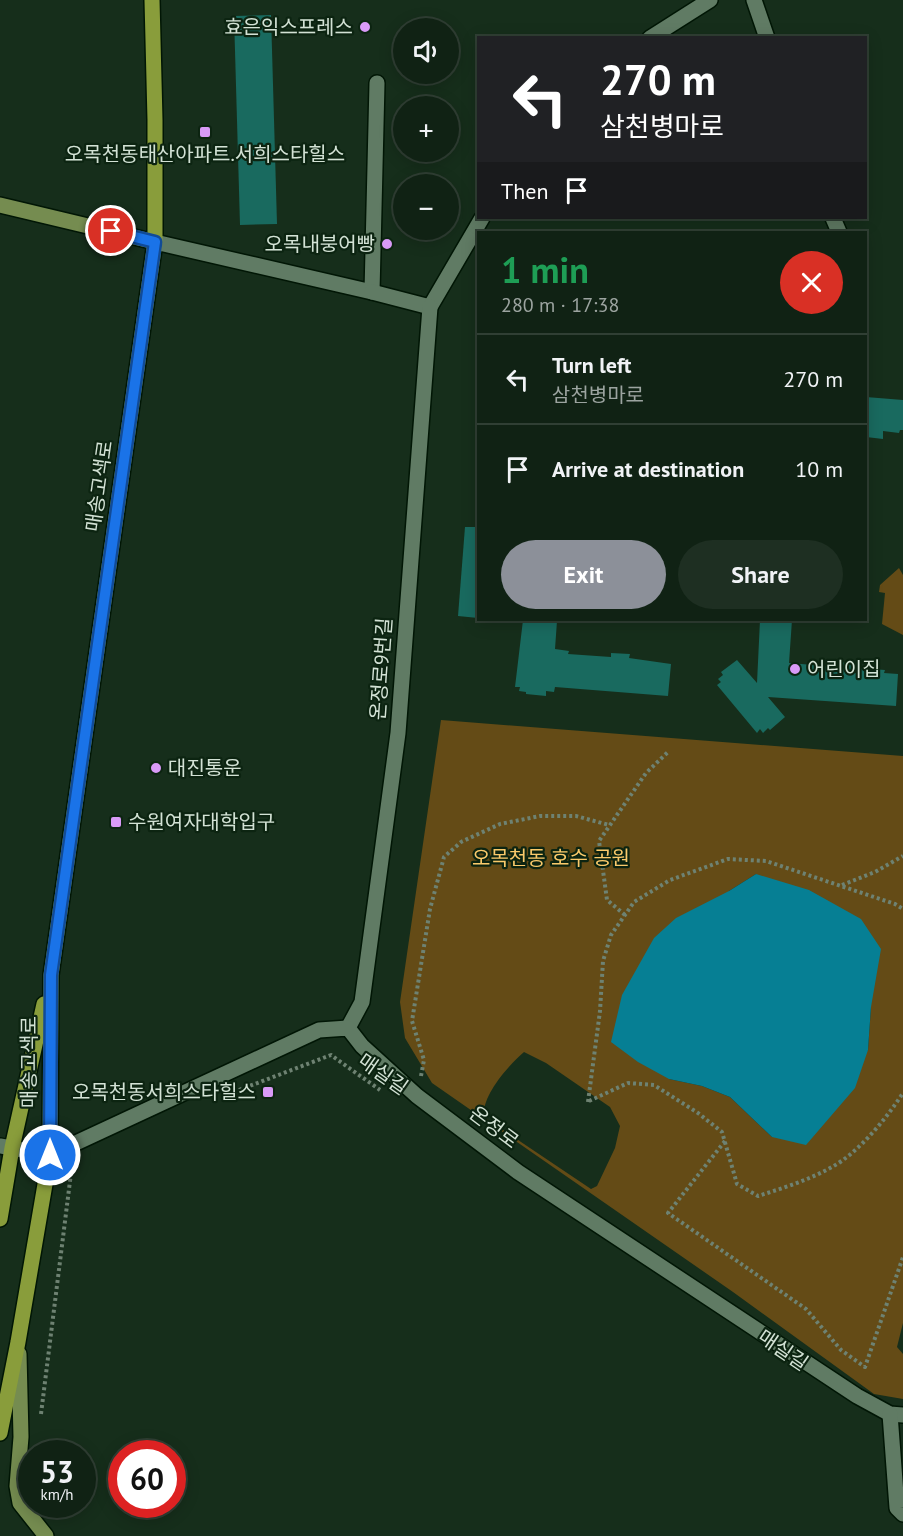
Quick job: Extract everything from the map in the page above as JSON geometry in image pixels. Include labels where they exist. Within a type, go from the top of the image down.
[{"type":"main road","name":"매송고색로","points":[[0,1219],[6,1147],[51,975],[155,242],[152,0]]},
{"type":"main road","name":"매송고색로","points":[[0,1432],[50,1155],[51,975]]},
{"type":"street","points":[[653,36],[710,0]]},
{"type":"street","points":[[754,0],[766,36]]},
{"type":"street","points":[[372,292],[377,83]]},
{"type":"street","points":[[0,205],[430,307],[481,219]]},
{"type":"street","name":"온정로9번길","points":[[348,1028],[362,1002],[398,733],[430,307]]},
{"type":"street","points":[[6,1147],[50,1155],[319,1030],[348,1028]]},
{"type":"street","name":"온정로","points":[[348,1028],[362,1047],[417,1096],[518,1172],[857,1396],[897,1414]]},
{"type":"street","points":[[18,1342],[21,1437],[17,1486],[20,1503],[46,1536]]},
{"type":"street","points":[[897,1414],[897,1508],[903,1514]]},
{"type":"path","points":[[625,915],[607,900],[598,841],[646,772],[668,752]]},
{"type":"path","points":[[417,1096],[424,1060],[412,1021],[430,909],[444,857],[461,842],[500,824],[540,816],[576,816],[609,825]]},
{"type":"path","points":[[840,886],[875,872],[903,856]]},
{"type":"path","points":[[903,909],[895,904],[766,861],[728,859],[670,880],[634,902],[610,935],[603,961],[600,1011],[588,1102],[628,1083],[654,1085],[698,1113],[722,1132],[737,1184],[758,1196],[795,1184],[834,1166],[871,1135],[903,1093]]},
{"type":"path","name":"매실길","points":[[230,1094],[331,1056],[389,1097]]},
{"type":"path","points":[[725,1141],[668,1213],[806,1309],[841,1350],[865,1367],[903,1257]]},
{"type":"path","points":[[40,1419],[72,1164]]},
{"type":"green space","points":[[899,568],[903,575],[903,635],[882,624],[885,593],[879,592],[880,585]]},
{"type":"green space","name":"오목천동 호수 공원","points":[[441,720],[903,756],[903,1323],[897,1347],[903,1354],[903,1399],[874,1394],[733,1292],[432,1083],[405,1038],[400,1002]],"holes":[[[756,874],[871,1007],[868,1050],[772,1137],[730,1097],[702,1086],[669,1079],[729,891]],[[524,1052],[546,1063],[610,1107],[620,1126],[615,1148],[597,1186],[591,1189],[484,1117],[487,1100],[497,1081]]]},
{"type":"water","points":[[756,874],[809,890],[861,919],[881,949],[871,1007],[868,1050],[855,1088],[806,1145],[772,1137],[730,1097],[702,1086],[669,1079],[638,1062],[611,1042],[622,995],[654,938],[676,918],[729,891]]},
{"type":"building","points":[[271,15],[277,224],[240,225],[234,16]]},
{"type":"building","points":[[867,397],[903,400],[903,430],[899,433],[883,431],[883,439],[867,437]]},
{"type":"building","points":[[465,527],[477,527],[477,618],[458,616]]},
{"type":"building","points":[[523,621],[557,621],[555,649],[569,651],[568,654],[611,657],[611,653],[630,654],[629,658],[671,664],[668,696],[555,687],[554,692],[546,691],[546,696],[526,694],[526,692],[519,691],[520,687],[515,687]]},
{"type":"building","points":[[760,621],[792,621],[789,663],[838,667],[839,662],[858,664],[857,668],[885,670],[884,673],[898,674],[896,706],[768,697],[785,717],[763,733],[760,729],[757,733],[717,685],[721,682],[718,679],[723,675],[721,672],[737,660],[757,683]]},
{"type":"place","name":"효은익스프레스","points":[[365,27]]},
{"type":"place","name":"오목천동태산아파트.서희스타힐스","points":[[205,132]]},
{"type":"place","name":"오목내붕어빵","points":[[387,244]]},
{"type":"place","name":"어린이집","points":[[795,669]]},
{"type":"place","name":"대진통운","points":[[156,768]]},
{"type":"place","name":"수원여자대학입구","points":[[116,822]]},
{"type":"place","name":"오목천동서희스타힐스","points":[[268,1092]]},
{"type":"route","points":[[50,1155],[51,975],[155,242],[111,231]]}]
